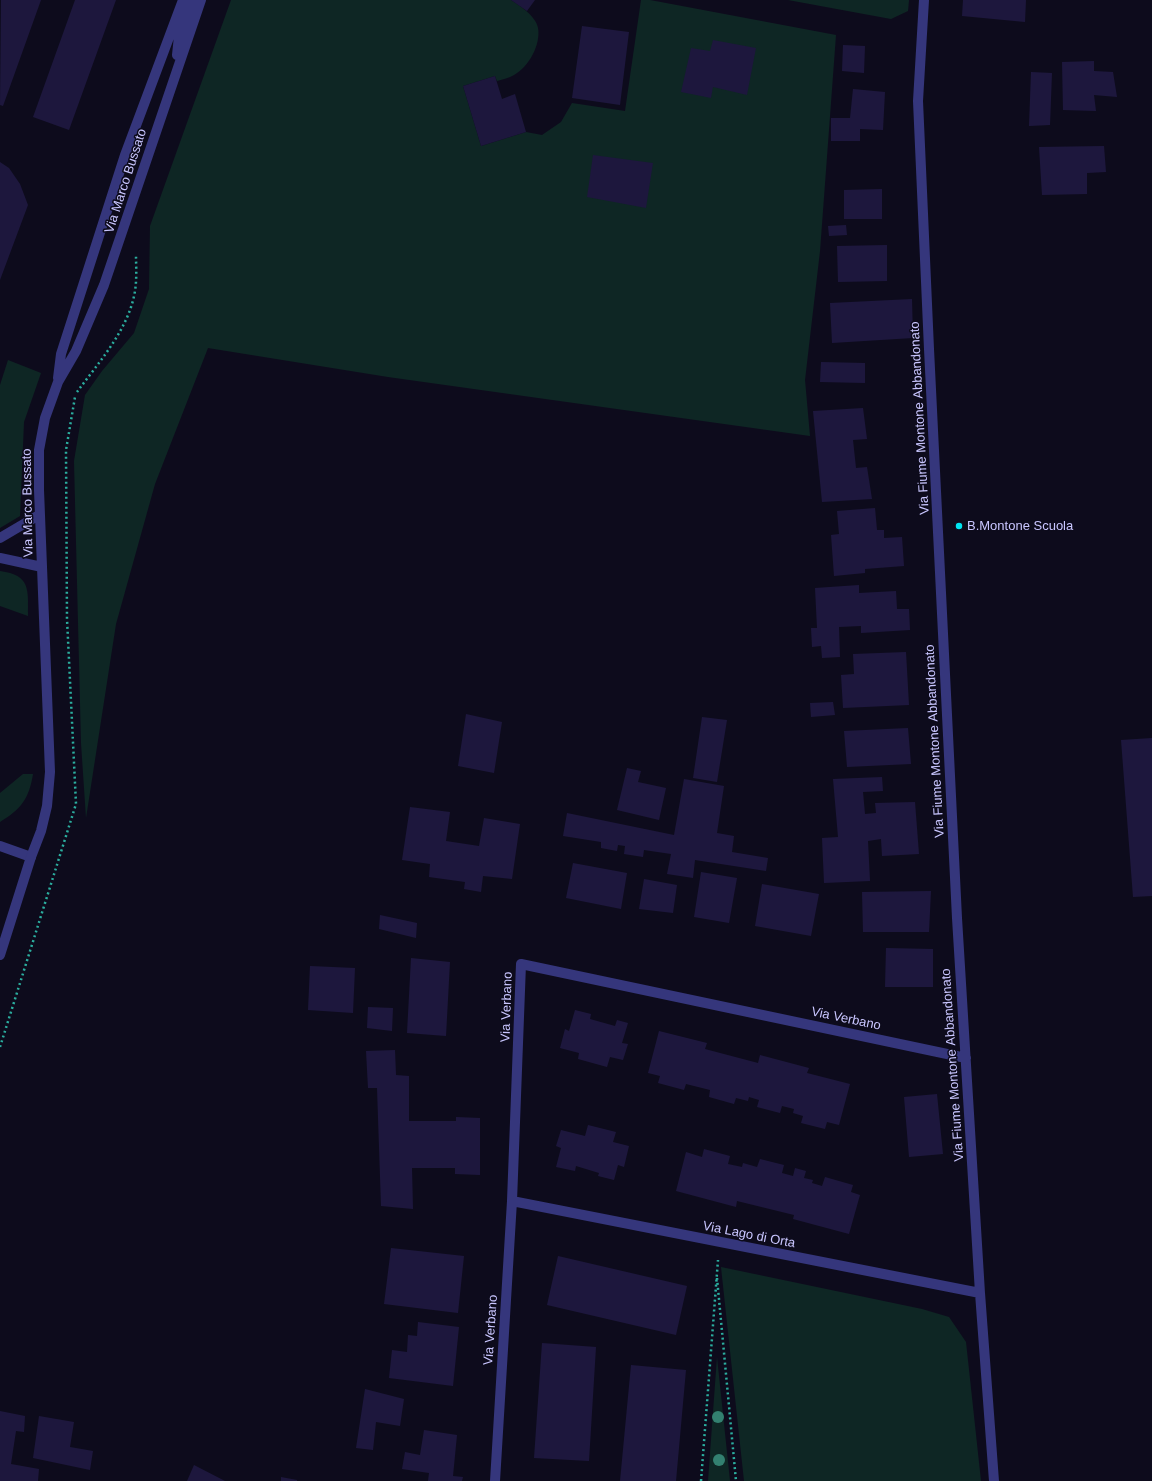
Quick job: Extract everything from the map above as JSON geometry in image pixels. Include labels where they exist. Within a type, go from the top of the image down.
[{"type":"street","points":[[58,382],[60,354],[125,155],[183,0]]},
{"type":"street","points":[[174,77],[179,36],[192,0]]},
{"type":"street","name":"Via Marco Bussato","points":[[0,955],[31,857],[41,831],[47,806],[50,772],[39,515],[38,450],[45,418],[58,382],[76,351],[104,285],[200,0]]},
{"type":"street","name":"Via Fiume Montone Abbandonato","points":[[924,0],[918,101],[957,918],[980,1293],[994,1481]]},
{"type":"street","points":[[0,538],[39,515]]},
{"type":"street","points":[[0,558],[42,567]]},
{"type":"street","points":[[0,846],[31,857]]},
{"type":"street","name":"Via Verbano","points":[[495,1481],[512,1202],[521,964],[966,1058]]},
{"type":"street","name":"Via Lago di Orta","points":[[512,1202],[980,1293]]},
{"type":"path","points":[[0,1047],[76,804],[67,618],[66,450],[76,393],[106,352],[128,316],[135,291],[137,248]]},
{"type":"path","points":[[701,1481],[716,1270],[720,1242]]},
{"type":"path","points":[[716,1270],[736,1481]]},
{"type":"green space","points":[[231,0],[511,0],[519,5],[534,19],[538,28],[538,41],[529,61],[514,75],[497,81],[495,76],[463,86],[481,146],[526,132],[542,135],[561,122],[572,103],[625,111],[641,0],[650,0],[836,35],[820,251],[805,380],[810,436],[388,377],[208,348],[155,484],[116,624],[86,818],[81,743],[74,461],[85,395],[102,371],[134,333],[149,289],[150,226]]},
{"type":"green space","points":[[788,0],[909,0],[908,11],[891,19]]},
{"type":"green space","points":[[8,360],[41,373],[24,422],[20,516],[0,528],[0,385]]},
{"type":"green space","points":[[0,571],[17,576],[26,585],[28,616],[0,606]]},
{"type":"green space","points":[[23,774],[33,774],[26,797],[19,808],[0,822],[0,793]]},
{"type":"green space","points":[[721,1267],[922,1309],[949,1317],[966,1342],[981,1481],[744,1481]]},
{"type":"green space","points":[[717,1357],[730,1481],[708,1481]]},
{"type":"building","points":[[1,0],[41,0],[3,106],[0,105]]},
{"type":"building","points":[[75,0],[116,0],[69,130],[33,117]]},
{"type":"building","points":[[511,0],[535,0],[527,11]]},
{"type":"building","points":[[963,0],[1026,0],[1025,22],[962,16]]},
{"type":"building","points":[[582,26],[629,32],[620,105],[572,98]]},
{"type":"building","points":[[713,40],[756,48],[747,95],[713,87],[711,98],[681,92],[691,48],[710,51]]},
{"type":"building","points":[[843,45],[865,46],[864,73],[842,71]]},
{"type":"building","points":[[1094,61],[1094,71],[1113,72],[1117,97],[1094,95],[1096,111],[1063,110],[1062,62]]},
{"type":"building","points":[[1031,72],[1052,73],[1050,125],[1029,126]]},
{"type":"building","points":[[495,76],[502,99],[515,94],[526,132],[481,146],[463,86]]},
{"type":"building","points":[[853,89],[885,92],[883,130],[860,129],[860,141],[831,141],[831,118],[850,118]]},
{"type":"building","points":[[1104,146],[1106,172],[1087,173],[1087,194],[1042,195],[1039,147]]},
{"type":"building","points":[[593,155],[653,163],[646,208],[587,197]]},
{"type":"building","points":[[0,162],[9,168],[20,184],[28,205],[0,280]]},
{"type":"building","points":[[882,189],[882,219],[844,219],[844,190]]},
{"type":"building","points":[[846,225],[847,235],[829,236],[828,226]]},
{"type":"building","points":[[887,245],[887,281],[838,282],[837,246]]},
{"type":"building","points":[[912,299],[913,338],[832,343],[830,303]]},
{"type":"building","points":[[821,362],[865,363],[865,383],[820,382]]},
{"type":"building","points":[[863,408],[867,439],[853,440],[856,468],[867,467],[872,499],[822,502],[813,411]]},
{"type":"building","points":[[875,508],[877,530],[884,530],[884,538],[902,537],[904,566],[865,569],[865,573],[834,576],[831,535],[839,534],[837,511]]},
{"type":"building","points":[[859,585],[859,593],[896,591],[897,609],[909,609],[910,630],[861,633],[861,626],[839,627],[840,657],[822,658],[821,646],[812,647],[811,628],[817,628],[815,588]]},
{"type":"building","points":[[906,652],[909,705],[843,708],[841,675],[854,674],[853,654]]},
{"type":"building","points":[[833,702],[835,715],[811,717],[810,703]]},
{"type":"building","points":[[466,714],[502,722],[494,773],[458,766]]},
{"type":"building","points":[[702,717],[727,720],[717,782],[693,778]]},
{"type":"building","points":[[908,728],[911,764],[847,767],[844,731]]},
{"type":"building","points":[[1152,738],[1152,896],[1133,897],[1121,740]]},
{"type":"building","points":[[627,768],[641,771],[638,782],[666,788],[659,820],[617,810]]},
{"type":"building","points":[[882,777],[883,791],[863,792],[865,814],[876,813],[875,803],[915,802],[919,854],[882,856],[881,839],[868,841],[870,881],[824,883],[822,838],[838,837],[833,779]]},
{"type":"building","points":[[684,779],[724,786],[717,833],[734,836],[732,852],[768,858],[766,871],[695,860],[693,878],[667,874],[671,854],[644,850],[643,857],[624,854],[625,846],[618,845],[617,851],[601,848],[601,842],[563,836],[567,813],[674,835]]},
{"type":"building","points":[[410,807],[450,812],[446,841],[479,846],[484,818],[520,824],[512,879],[483,876],[481,892],[464,889],[465,882],[429,877],[430,864],[402,860]]},
{"type":"building","points":[[573,863],[627,873],[621,909],[566,898]]},
{"type":"building","points":[[701,872],[737,878],[729,923],[694,917]]},
{"type":"building","points":[[644,879],[677,885],[673,913],[639,909]]},
{"type":"building","points":[[762,884],[819,894],[811,936],[755,926]]},
{"type":"building","points":[[931,891],[929,932],[863,932],[862,892]]},
{"type":"building","points":[[380,915],[417,923],[416,938],[379,929]]},
{"type":"building","points":[[886,948],[933,949],[933,987],[885,987]]},
{"type":"building","points":[[411,958],[450,962],[446,1036],[407,1033]]},
{"type":"building","points":[[310,966],[355,968],[353,1013],[308,1010]]},
{"type":"building","points":[[368,1007],[393,1008],[392,1031],[367,1028]]},
{"type":"building","points":[[575,1010],[591,1014],[590,1019],[615,1026],[617,1020],[628,1023],[622,1043],[628,1044],[623,1060],[610,1057],[607,1067],[578,1059],[579,1053],[560,1048],[565,1029],[569,1031]]},
{"type":"building","points":[[659,1031],[707,1043],[705,1049],[758,1063],[760,1055],[809,1068],[807,1073],[850,1084],[839,1125],[827,1122],[825,1129],[801,1123],[803,1116],[793,1113],[794,1109],[782,1106],[780,1113],[757,1107],[759,1100],[749,1097],[748,1101],[736,1098],[734,1104],[709,1097],[710,1090],[686,1084],[684,1090],[658,1083],[660,1076],[648,1073]]},
{"type":"building","points":[[395,1050],[396,1075],[409,1076],[409,1121],[456,1121],[456,1117],[480,1118],[480,1175],[455,1174],[455,1168],[412,1168],[413,1209],[381,1206],[377,1088],[368,1088],[366,1051]]},
{"type":"building","points":[[937,1094],[943,1154],[909,1157],[904,1097]]},
{"type":"building","points":[[588,1125],[616,1132],[613,1142],[629,1146],[624,1167],[618,1165],[614,1180],[598,1176],[599,1173],[576,1166],[575,1171],[556,1167],[561,1148],[556,1146],[561,1130],[585,1136]]},
{"type":"building","points":[[704,1149],[730,1156],[728,1164],[742,1167],[743,1163],[757,1167],[760,1159],[784,1165],[782,1173],[793,1176],[795,1168],[806,1171],[804,1178],[813,1180],[812,1183],[822,1186],[825,1177],[853,1185],[851,1192],[860,1195],[849,1234],[793,1219],[794,1215],[737,1201],[736,1207],[676,1191],[686,1152],[702,1157]]},
{"type":"building","points":[[391,1248],[464,1256],[458,1313],[384,1304]]},
{"type":"building","points":[[558,1256],[687,1286],[676,1335],[547,1305]]},
{"type":"building","points":[[418,1322],[459,1327],[453,1386],[389,1378],[392,1350],[407,1352],[408,1335],[417,1336]]},
{"type":"building","points":[[542,1343],[596,1347],[589,1461],[534,1458]]},
{"type":"building","points":[[631,1365],[686,1370],[676,1481],[620,1481]]},
{"type":"building","points":[[365,1389],[404,1399],[400,1426],[376,1422],[373,1450],[356,1448]]},
{"type":"building","points":[[0,1411],[25,1416],[24,1432],[16,1431],[11,1464],[39,1469],[38,1481],[0,1481]]},
{"type":"building","points":[[39,1416],[74,1422],[70,1447],[93,1451],[90,1470],[33,1458]]},
{"type":"building","points":[[424,1430],[457,1435],[453,1476],[463,1477],[462,1481],[428,1481],[429,1473],[402,1469],[405,1452],[420,1455]]},
{"type":"building","points":[[194,1465],[225,1481],[187,1481]]},
{"type":"building","points":[[281,1477],[297,1480],[297,1481],[281,1481]]},
{"type":"place","name":"B.Montone Scuola","points":[[959,526]]}]
